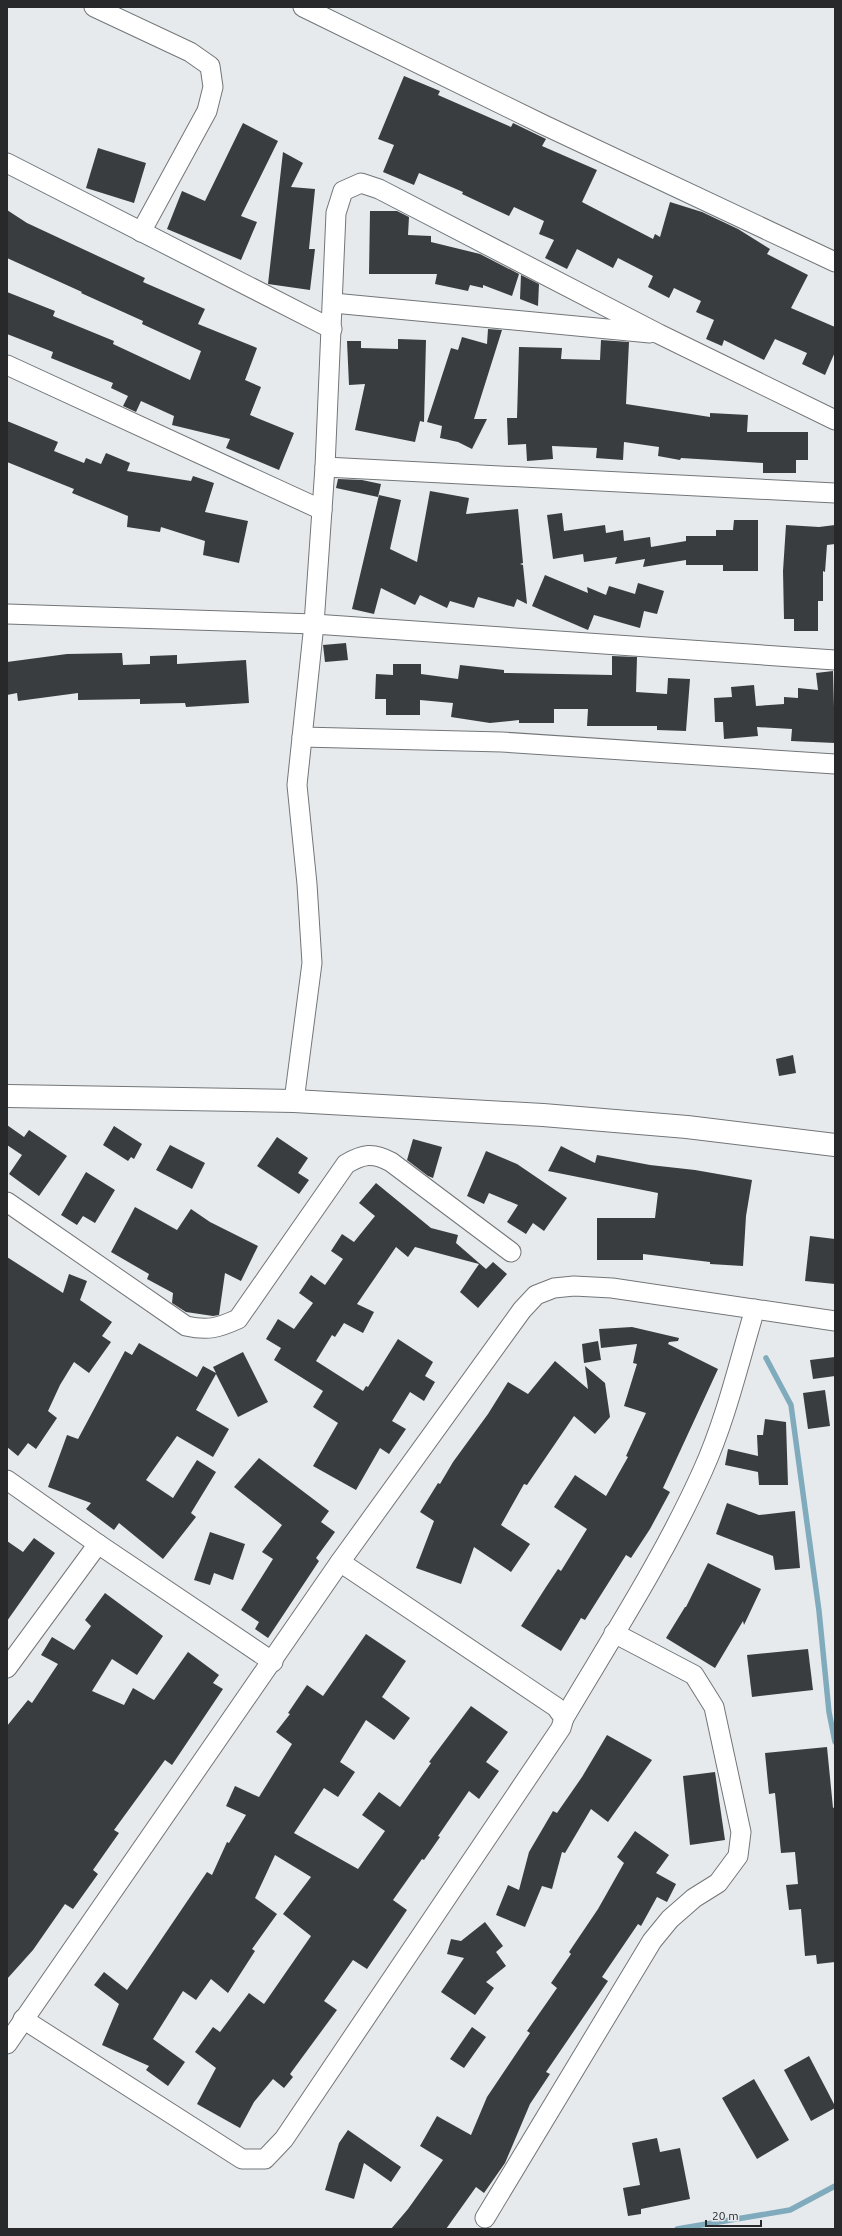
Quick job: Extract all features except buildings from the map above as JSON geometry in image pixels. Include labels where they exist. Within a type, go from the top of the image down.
[{"type":"street","points":[[94,7],[190,52],[210,66],[213,87],[207,111],[142,232]]},
{"type":"street","points":[[303,7],[544,125],[835,262]]},
{"type":"street","points":[[7,163],[332,329]]},
{"type":"street","points":[[294,1101],[312,963],[308,884],[297,785],[314,624],[325,467],[336,213],[343,191],[361,182],[379,188],[659,334],[835,420]]},
{"type":"street","points":[[333,303],[659,334]]},
{"type":"street","points":[[7,365],[322,510]]},
{"type":"street","points":[[325,467],[835,493]]},
{"type":"street","points":[[7,614],[314,624],[835,660]]},
{"type":"street","points":[[302,736],[502,742],[835,764]]},
{"type":"street","points":[[7,1096],[294,1101],[664,1125],[835,1145]]},
{"type":"street","points":[[7,1202],[186,1326],[204,1330],[221,1327],[238,1319],[346,1164],[365,1156],[378,1155],[391,1162],[511,1252]]},
{"type":"street","points":[[7,2044],[273,1662],[340,1562],[522,1310],[536,1295],[554,1288],[574,1286],[612,1288],[835,1320]]},
{"type":"street","points":[[23,2019],[242,2159],[265,2159],[288,2133],[561,1728],[564,1718],[672,1535],[704,1469],[724,1412],[755,1309]]},
{"type":"street","points":[[7,1480],[98,1544],[273,1662]]},
{"type":"street","points":[[7,1668],[98,1544]]},
{"type":"street","points":[[340,1562],[556,1707],[564,1718]]},
{"type":"street","points":[[485,2218],[652,1941],[670,1919],[694,1898],[718,1883],[738,1856],[741,1832],[714,1707],[694,1675],[614,1634]]},
{"type":"waterway","points":[[766,1358],[791,1405],[819,1611],[829,1712],[835,1742]]},
{"type":"waterway","points":[[677,2229],[790,2210],[835,2186]]}]
